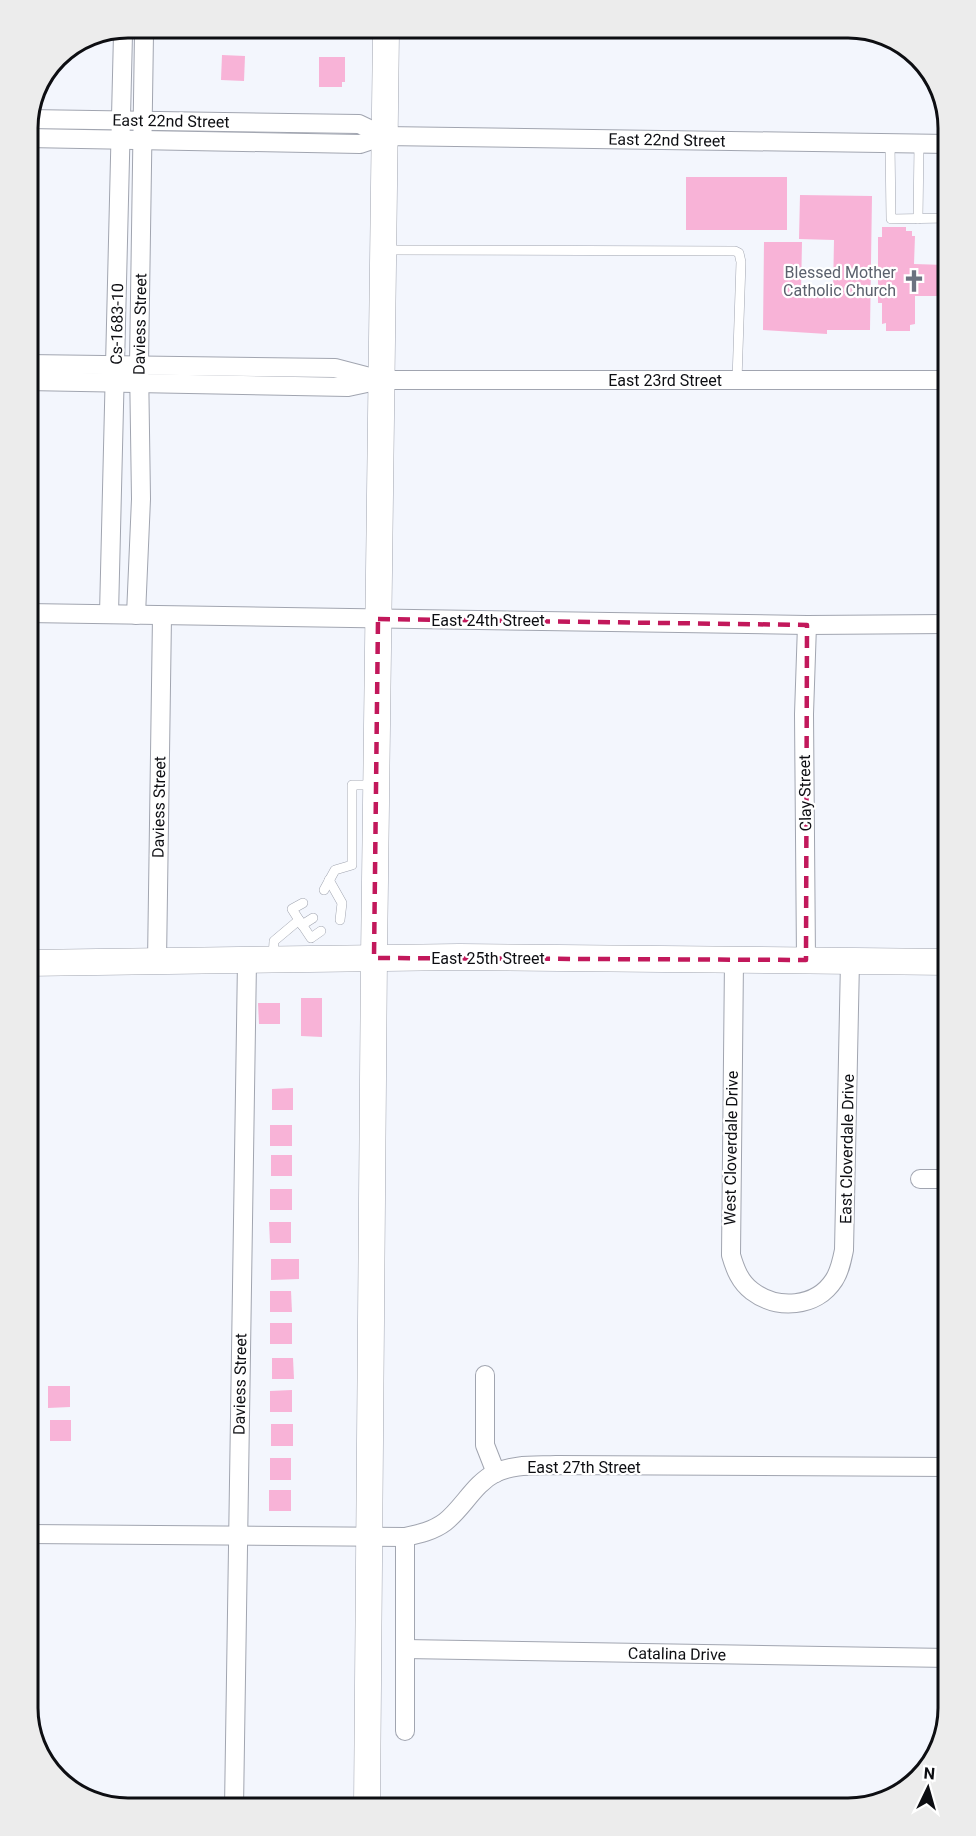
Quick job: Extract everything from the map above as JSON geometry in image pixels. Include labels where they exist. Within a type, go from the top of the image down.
[{"type":"street","name":"Cs-1683-10","points":[[109,614],[123,38]]},
{"type":"street","name":"Daviess Street","points":[[136,615],[141,499],[139,364],[144,38]]},
{"type":"street","points":[[367,1798],[374,958],[386,38]]},
{"type":"street","name":"East 22nd Street","points":[[38,119],[358,124],[384,136]]},
{"type":"street","name":"East 22nd Street","points":[[38,138],[360,144],[384,136],[938,144]]},
{"type":"street","name":"East 23rd Street","points":[[38,364],[115,363],[335,368],[381,380]]},
{"type":"street","name":"East 23rd Street","points":[[38,381],[348,387],[381,380],[938,380]]},
{"type":"street","name":"East 24th Street","points":[[38,613],[807,625],[938,624]]},
{"type":"street","name":"Daviess Street","points":[[157,962],[162,616]]},
{"type":"street","name":"Clay Street","points":[[807,625],[804,714],[807,960]]},
{"type":"street","name":"East 25th Street","points":[[38,963],[374,958],[938,962]]},
{"type":"street","name":"West Cloverdale Drive","points":[[734,960],[731,1255],[736,1270],[752,1291],[768,1300],[788,1304]]},
{"type":"street","name":"Daviess Street","points":[[234,1798],[247,961]]},
{"type":"street","name":"East Cloverdale Drive","points":[[788,1304],[801,1303],[826,1290],[835,1279],[844,1250],[850,961]]},
{"type":"street","points":[[920,1179],[938,1179]]},
{"type":"street","points":[[485,1375],[485,1445],[496,1473]]},
{"type":"street","name":"East 27th Street","points":[[38,1534],[405,1537],[427,1532],[443,1524],[480,1484],[496,1473],[513,1468],[556,1465],[656,1468],[938,1467]]},
{"type":"street","points":[[405,1537],[405,1731]]},
{"type":"street","name":"Catalina Drive","points":[[405,1649],[938,1658]]},
{"type":"lane","points":[[890,143],[891,219],[938,218]]},
{"type":"lane","points":[[918,219],[919,144]]},
{"type":"lane","points":[[382,250],[735,251],[739,253],[741,262],[737,380]]},
{"type":"lane","points":[[324,890],[335,870],[352,865],[352,786],[376,785]]},
{"type":"lane","points":[[329,880],[342,903],[340,920]]},
{"type":"lane","points":[[333,907],[338,895]]},
{"type":"lane","points":[[303,903],[292,909],[311,938],[321,931]]},
{"type":"lane","points":[[273,961],[274,941],[301,922],[314,918]]},
{"type":"highlighted area","points":[[378,619],[807,625],[806,960],[374,958]]},
{"type":"building","points":[[222,55],[245,56],[244,81],[221,80]]},
{"type":"building","points":[[319,57],[345,57],[345,82],[342,82],[342,87],[319,87]]},
{"type":"building","points":[[686,177],[787,177],[787,230],[686,230]]},
{"type":"building","points":[[800,195],[872,196],[870,330],[827,330],[827,334],[763,330],[764,242],[802,242],[801,292],[833,292],[834,240],[799,239]]},
{"type":"building","name":"Blessed Mother Catholic Church","points":[[882,227],[906,227],[906,231],[912,231],[912,236],[915,236],[914,264],[938,265],[938,296],[915,296],[915,324],[910,325],[910,331],[886,331],[886,323],[882,324],[882,303],[878,303],[878,237],[882,237]]},
{"type":"building","points":[[301,998],[322,998],[322,1037],[301,1036]]},
{"type":"building","points":[[258,1003],[280,1003],[280,1024],[259,1024]]},
{"type":"building","points":[[293,1088],[293,1110],[272,1110],[272,1089]]},
{"type":"building","points":[[270,1125],[292,1125],[292,1146],[270,1146]]},
{"type":"building","points":[[271,1155],[292,1155],[292,1176],[271,1176]]},
{"type":"building","points":[[270,1189],[292,1189],[292,1210],[270,1210]]},
{"type":"building","points":[[269,1222],[291,1222],[291,1243],[270,1243]]},
{"type":"building","points":[[271,1259],[299,1259],[299,1279],[271,1280]]},
{"type":"building","points":[[270,1291],[291,1291],[292,1312],[270,1312]]},
{"type":"building","points":[[270,1323],[292,1323],[292,1344],[270,1344]]},
{"type":"building","points":[[272,1358],[293,1358],[294,1379],[272,1379]]},
{"type":"building","points":[[48,1386],[70,1386],[70,1407],[48,1408]]},
{"type":"building","points":[[292,1390],[292,1412],[270,1412],[270,1391]]},
{"type":"building","points":[[50,1420],[71,1420],[71,1441],[50,1441]]},
{"type":"building","points":[[271,1424],[293,1424],[293,1446],[271,1446]]},
{"type":"building","points":[[270,1458],[291,1458],[291,1480],[270,1480]]},
{"type":"building","points":[[269,1490],[291,1490],[291,1511],[269,1511]]},
{"type":"place","name":"Blessed Mother Catholic Church","points":[[914,281]]}]
